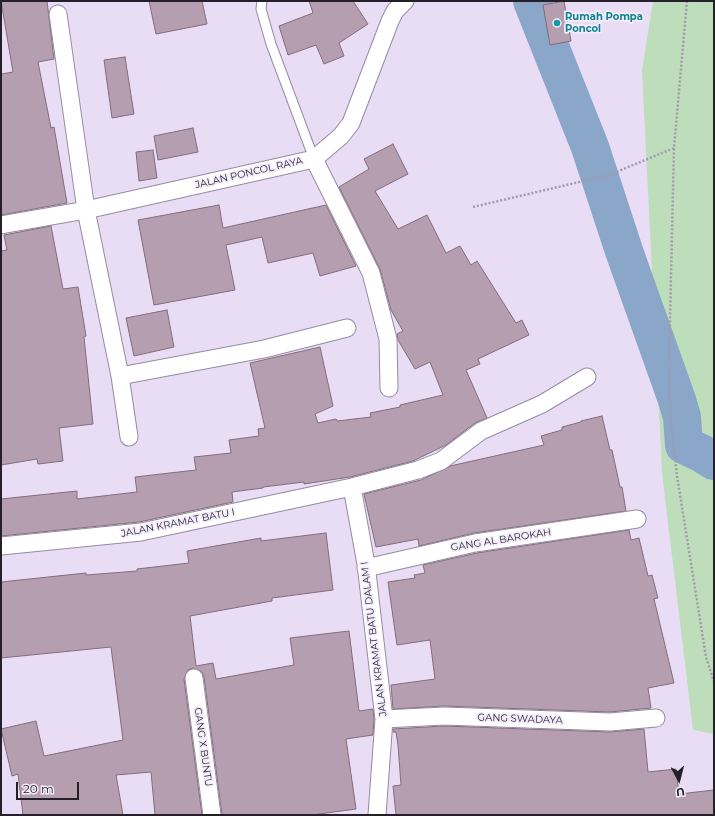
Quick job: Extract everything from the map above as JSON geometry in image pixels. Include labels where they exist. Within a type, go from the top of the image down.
[{"type":"street","name":"JALAN PONCOL RAYA","points":[[1,225],[86,210],[314,159],[341,136],[351,123],[390,21],[395,11],[405,1]]},
{"type":"street","points":[[58,14],[86,210],[120,376],[129,437]]},
{"type":"street","points":[[314,159],[371,273],[388,339],[389,388]]},
{"type":"street","points":[[120,376],[264,349],[347,328]]},
{"type":"street","name":"JALAN KRAMAT BATU I","points":[[1,546],[141,532],[352,487],[418,470],[441,461],[480,431],[542,404],[587,377]]},
{"type":"street","name":"JALAN KRAMAT BATU DALAM I","points":[[352,487],[366,568],[384,719],[377,815]]},
{"type":"street","name":"GANG AL BAROKAH","points":[[366,568],[475,543],[637,519]]},
{"type":"street","name":"GANG X BUNTU","points":[[194,678],[212,815]]},
{"type":"street","name":"GANG SWADAYA","points":[[384,719],[444,716],[610,722],[656,718]]},
{"type":"lane","points":[[262,1],[261,9],[271,44],[314,159]]},
{"type":"path","points":[[687,1],[674,148],[669,361],[670,410],[677,476],[706,657],[714,682]]},
{"type":"path","points":[[473,207],[609,175],[674,148]]},
{"type":"green space","points":[[653,1],[714,1],[714,734],[693,730],[662,473],[642,71]]},
{"type":"building","points":[[1,1],[47,1],[54,59],[38,62],[51,128],[54,127],[67,203],[1,215],[1,74],[13,72]]},
{"type":"building","points":[[149,1],[202,1],[207,24],[156,34]]},
{"type":"building","points":[[309,1],[353,1],[368,24],[339,43],[344,56],[324,64],[316,45],[288,55],[279,26],[313,13]]},
{"type":"building","name":"Rumah Pompa Poncol","points":[[564,1],[571,41],[550,45],[543,5]]},
{"type":"building","points":[[125,57],[134,114],[112,118],[104,60]]},
{"type":"building","points":[[193,128],[198,152],[158,160],[154,136]]},
{"type":"building","points":[[393,144],[408,174],[375,191],[398,229],[427,215],[446,253],[460,246],[471,265],[477,261],[516,323],[522,320],[529,335],[478,359],[480,364],[466,370],[487,418],[475,423],[446,445],[413,461],[350,477],[232,492],[233,502],[139,522],[1,536],[1,499],[77,491],[77,499],[137,492],[135,477],[196,470],[194,457],[231,453],[229,440],[259,436],[258,429],[265,428],[250,363],[320,347],[333,406],[315,414],[318,423],[336,419],[337,421],[371,417],[370,413],[400,407],[400,405],[443,395],[430,362],[415,369],[398,340],[397,334],[403,331],[391,310],[380,269],[339,187],[369,169],[364,159]]},
{"type":"building","points":[[153,150],[157,178],[139,181],[136,152]]},
{"type":"building","points":[[219,205],[223,228],[326,205],[356,266],[320,276],[313,253],[268,263],[262,237],[226,245],[235,290],[154,305],[138,220]]},
{"type":"building","points":[[51,226],[63,289],[78,287],[86,336],[84,337],[93,424],[59,428],[63,461],[38,464],[37,459],[1,465],[1,251],[7,250],[4,235]]},
{"type":"building","points":[[167,310],[174,347],[134,356],[126,318]]},
{"type":"building","points":[[602,416],[610,450],[612,450],[620,487],[622,487],[626,511],[474,533],[419,546],[418,539],[376,547],[364,494],[421,480],[450,466],[544,445],[541,436],[562,430],[562,427]]},
{"type":"building","points":[[629,530],[631,540],[639,538],[648,576],[652,575],[658,598],[654,599],[674,683],[648,688],[651,708],[610,712],[444,706],[393,709],[391,685],[435,679],[430,640],[397,645],[388,582],[415,578],[414,575],[425,573],[423,565],[477,553]]},
{"type":"building","points":[[326,533],[333,590],[272,598],[272,601],[190,616],[196,666],[213,663],[216,679],[294,665],[290,638],[349,631],[359,711],[373,709],[374,719],[373,735],[346,739],[356,809],[312,815],[222,815],[204,677],[202,672],[193,668],[188,670],[184,679],[202,815],[155,815],[151,772],[116,775],[123,815],[23,815],[18,774],[12,776],[1,729],[36,721],[44,756],[123,740],[111,647],[1,658],[1,582],[86,573],[86,575],[137,571],[137,569],[189,563],[187,551],[261,538],[261,541]]},
{"type":"building","points":[[444,726],[610,732],[644,729],[648,772],[676,769],[679,794],[714,790],[714,815],[396,815],[393,786],[401,785],[398,745],[396,732],[393,732],[393,729]]},
{"type":"waterway","points":[[532,1],[590,147],[624,251],[677,400],[682,417],[684,445],[714,461]]},
{"type":"place","name":"Rumah Pompa Poncol","points":[[557,23]]}]
